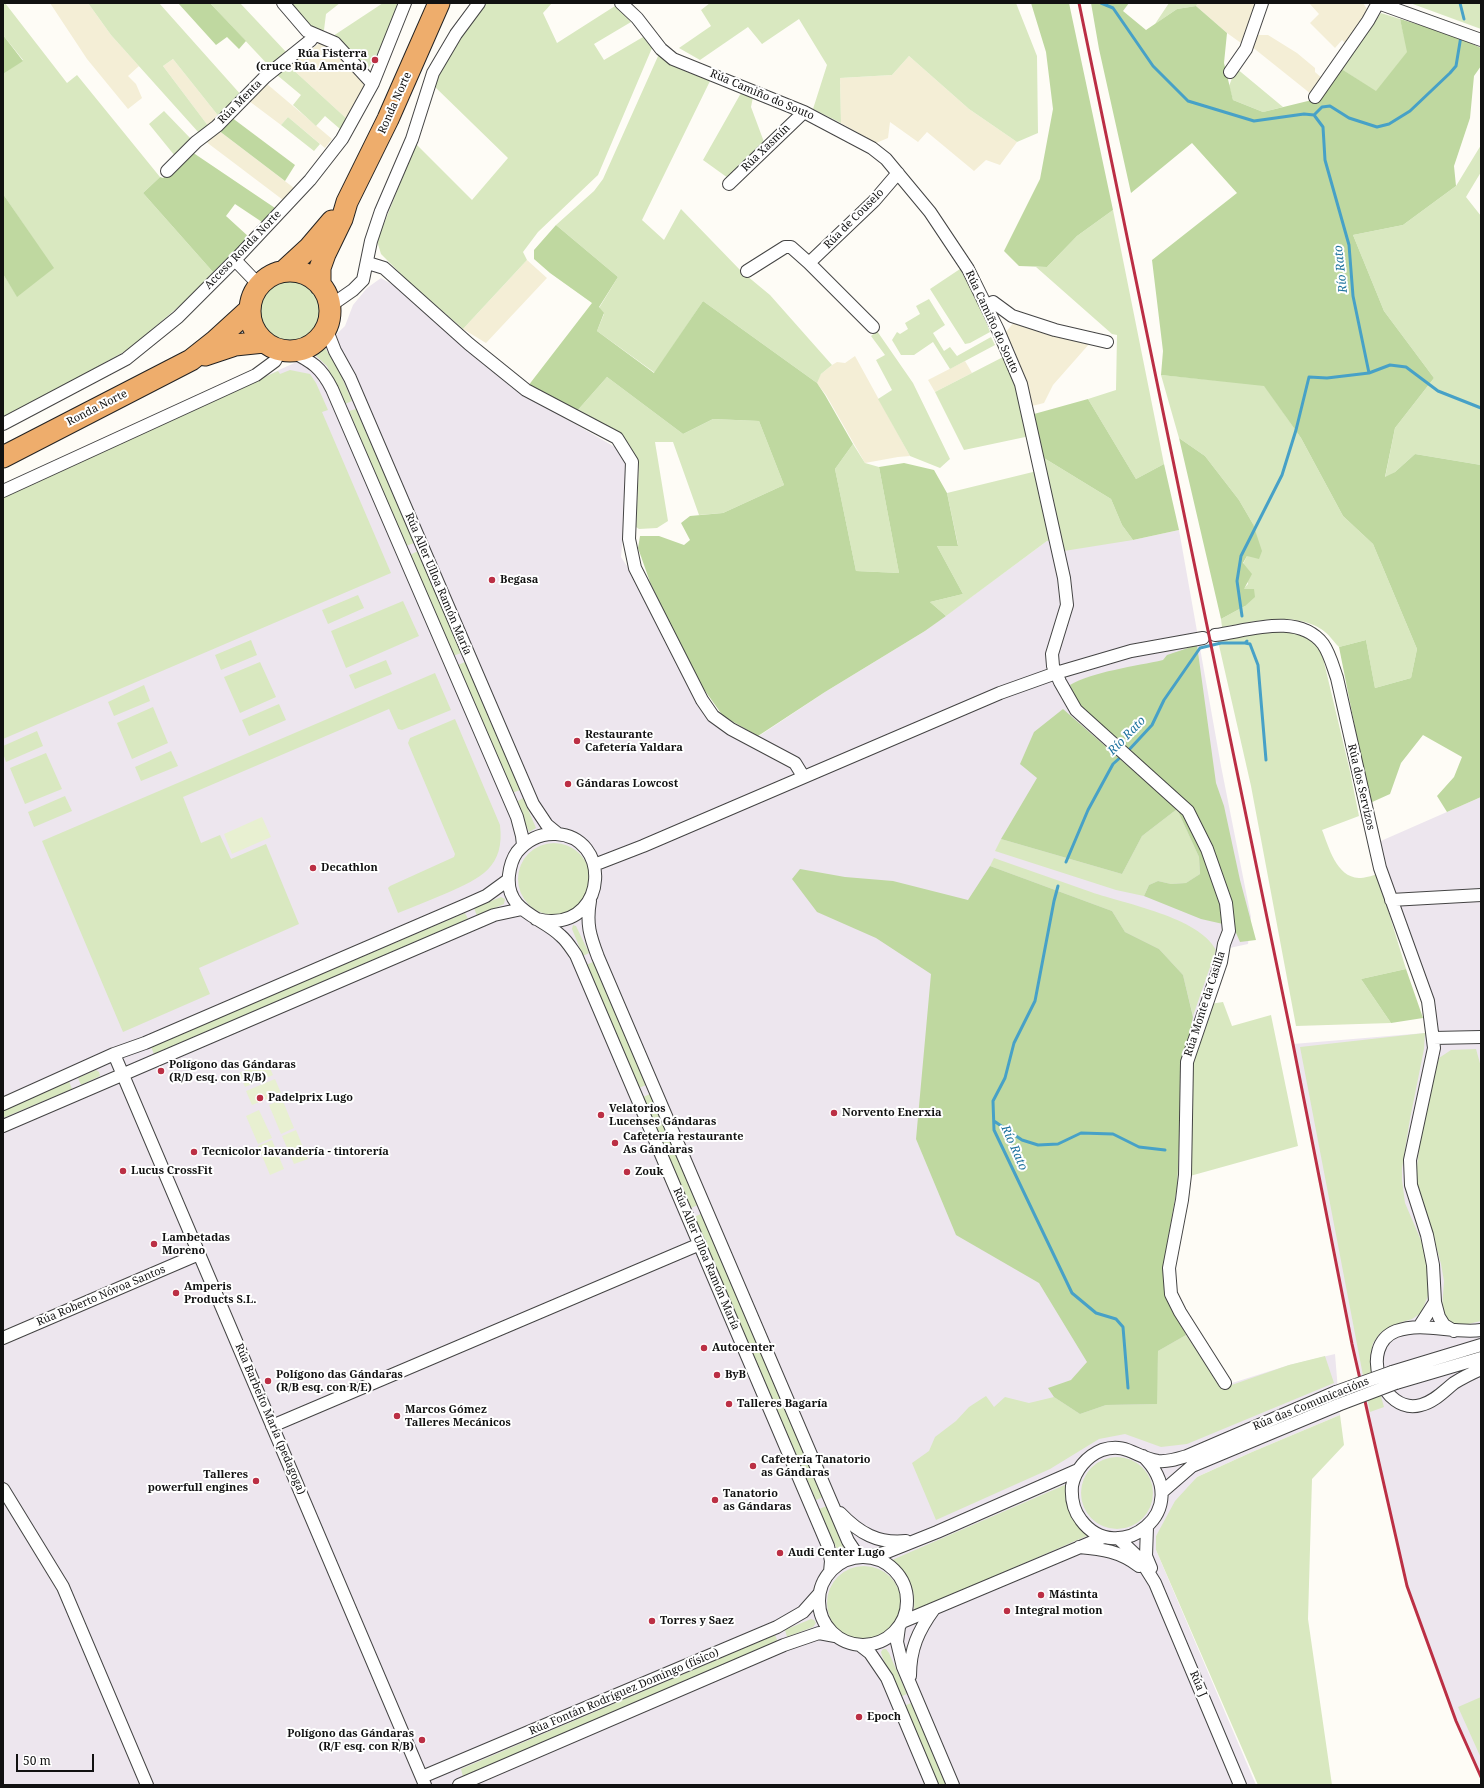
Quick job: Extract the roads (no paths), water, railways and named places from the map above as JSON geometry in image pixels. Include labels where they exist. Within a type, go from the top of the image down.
[{"type":"highway","name":"Ronda Norte","points":[[320,285],[320,268],[325,254],[388,119],[439,3]]},
{"type":"highway","name":"Ronda Norte","points":[[191,360],[215,341],[249,310],[251,301],[259,285],[270,276],[284,271],[309,248],[348,202]]},
{"type":"highway","name":"Ronda Norte","points":[[3,457],[191,360],[235,345],[302,349],[312,344],[320,337],[326,328],[330,306],[326,294],[320,285],[310,276],[298,272],[284,271]]},
{"type":"highway","points":[[249,310],[253,328],[279,348]]},
{"type":"street","points":[[283,3],[307,31],[335,43],[373,83]]},
{"type":"street","name":"Acceso Ronda Norte","points":[[3,424],[126,359],[178,317],[235,260],[310,180],[342,139],[373,83],[405,3]]},
{"type":"street","points":[[330,306],[353,290],[363,280],[368,262],[371,241],[381,211],[412,139],[433,73],[456,34],[479,3]]},
{"type":"street","name":"Rúa Camiño do Souto","points":[[622,3],[637,18],[661,49],[673,59],[804,112],[872,148],[886,159],[930,212],[968,269],[987,305],[1021,384],[1064,578],[1067,605],[1052,654],[1053,666],[1056,672]]},
{"type":"street","points":[[1230,72],[1246,49],[1262,3]]},
{"type":"street","points":[[1315,97],[1368,21],[1378,3],[1481,40]]},
{"type":"street","name":"Rúa Menta","points":[[167,171],[196,142],[217,126],[265,77],[311,40],[314,35]]},
{"type":"street","name":"Rúa Xasmín","points":[[729,184],[804,112]]},
{"type":"street","name":"Rúa de Couselo","points":[[809,263],[874,202],[898,173]]},
{"type":"street","points":[[748,271],[785,246],[791,247],[873,327]]},
{"type":"street","points":[[235,260],[259,285]]},
{"type":"street","points":[[368,262],[384,268],[470,344],[526,390],[618,438],[632,462],[629,539],[635,568],[702,700],[713,716],[731,729],[795,763],[804,776]]},
{"type":"street","points":[[987,305],[993,302],[1012,316],[1055,330],[1107,342]]},
{"type":"street","name":"Rúa Aller Ulloa Ramón María","points":[[326,328],[335,351],[352,384],[533,804],[548,825],[558,834]]},
{"type":"street","points":[[3,491],[256,375],[275,361],[279,348]]},
{"type":"street","name":"Rúa Aller Ulloa Ramón María","points":[[279,348],[307,359],[322,370],[332,389],[514,811],[522,836],[523,845]]},
{"type":"street","name":"Rúa dos Servizos","points":[[594,865],[643,846],[1000,693],[1056,672],[1131,651],[1209,636],[1283,625],[1301,629],[1314,636],[1323,644],[1330,657],[1337,678],[1374,844],[1391,900],[1428,1001],[1434,1048],[1410,1160],[1411,1185],[1427,1235],[1433,1265],[1435,1302],[1439,1317],[1444,1326],[1454,1331]]},
{"type":"street","name":"Rúa Monte da Casilla","points":[[1056,672],[1076,710],[1188,812],[1207,849],[1226,903],[1229,931],[1224,944],[1221,962],[1187,1062],[1185,1175],[1169,1268],[1171,1294],[1180,1312],[1225,1383]]},
{"type":"street","name":"Rúa Aller Ulloa Ramón María","points":[[830,1572],[828,1546],[576,955],[561,935],[522,909],[515,901],[510,891],[508,880],[514,855],[523,845],[533,838],[546,834],[558,834],[571,838],[583,846],[591,856],[594,865],[596,883],[587,917],[588,928],[598,957],[848,1541],[854,1550],[865,1557]]},
{"type":"street","points":[[3,1104],[114,1054],[208,1016],[468,904],[486,896],[508,880]]},
{"type":"street","points":[[1391,900],[1481,895]]},
{"type":"street","name":"Rúa Aller Ulloa Ramón María","points":[[536,919],[551,922],[566,919],[580,912],[590,901]]},
{"type":"street","points":[[3,1126],[494,915],[522,909]]},
{"type":"street","points":[[1433,1038],[1481,1037]]},
{"type":"street","name":"Rúa Barbeito María (pedagoga)","points":[[114,1054],[423,1781]]},
{"type":"street","points":[[272,1426],[700,1244]]},
{"type":"street","name":"Rúa Roberto Nóvoa Santos","points":[[3,1338],[199,1254]]},
{"type":"street","points":[[1419,1327],[1435,1302]]},
{"type":"street","points":[[1481,1330],[1469,1332],[1407,1327],[1388,1336],[1383,1341],[1377,1354],[1377,1364],[1380,1381],[1389,1395],[1403,1404],[1411,1406],[1421,1405],[1434,1399],[1456,1382],[1481,1368]]},
{"type":"street","name":"Rúa das Comunicacións","points":[[1162,1492],[1192,1466],[1338,1405],[1394,1378],[1481,1345]]},
{"type":"street","name":"Rúa das Comunicacións","points":[[1143,1456],[1153,1466],[1160,1479],[1162,1492],[1158,1511],[1147,1527],[1133,1535],[1118,1538],[1104,1537],[1093,1532],[1084,1525],[1077,1515],[1073,1504],[1072,1493],[1073,1481],[1078,1470],[1084,1462],[1093,1455],[1108,1449],[1124,1448],[1157,1461],[1170,1461],[1336,1392],[1481,1358]]},
{"type":"street","points":[[932,1785],[887,1678],[870,1653],[861,1646],[843,1641],[835,1636],[826,1625],[820,1612],[819,1594],[823,1582],[830,1572],[844,1561],[887,1552],[916,1541],[1078,1470]]},
{"type":"street","points":[[3,1489],[63,1587],[147,1785]]},
{"type":"street","points":[[835,1508],[854,1528],[875,1538],[896,1542],[916,1541]]},
{"type":"street","name":"Rúa J","points":[[1147,1527],[1146,1556],[1152,1578],[1240,1785]]},
{"type":"street","points":[[861,1646],[876,1644],[889,1638],[901,1625],[934,1609],[1104,1537]]},
{"type":"street","name":"Rúa J","points":[[1118,1538],[1140,1559],[1152,1578]]},
{"type":"street","points":[[1078,1547],[1118,1553],[1128,1558],[1152,1578]]},
{"type":"street","points":[[865,1557],[879,1559],[888,1564],[903,1580],[908,1601],[897,1642],[899,1653],[953,1785]]},
{"type":"street","name":"Rúa Fontán Rodríguez Domingo (físico)","points":[[423,1781],[777,1627],[803,1612],[819,1594]]},
{"type":"street","points":[[910,1683],[910,1660],[916,1639],[934,1609]]},
{"type":"street","name":"Rúa Fontán Rodríguez Domingo (físico)","points":[[459,1785],[784,1645],[819,1633],[835,1636]]},
{"type":"waterway","name":"Río Rato","points":[[1101,3],[1113,8],[1153,66],[1188,101],[1254,121],[1304,114],[1314,115],[1323,127],[1325,160],[1349,245],[1353,296],[1369,373],[1327,378],[1309,377],[1296,430],[1282,475],[1241,556],[1237,581],[1242,616]]},
{"type":"waterway","points":[[1460,3],[1464,19]]},
{"type":"waterway","points":[[1314,115],[1322,107],[1330,106],[1349,118],[1377,127],[1389,124],[1410,111],[1456,66],[1461,36]]},
{"type":"waterway","points":[[1369,373],[1390,365],[1406,367],[1438,391],[1481,408]]},
{"type":"waterway","name":"Río Rato","points":[[1127,752],[1152,725],[1164,700],[1200,648],[1221,643],[1245,643],[1247,641]]},
{"type":"waterway","points":[[1245,643],[1250,644],[1258,665],[1266,760]]},
{"type":"waterway","name":"Río Rato","points":[[1066,862],[1088,810],[1113,764],[1123,755]]},
{"type":"waterway","name":"Río Rato","points":[[1058,886],[1035,1001],[1014,1043],[1005,1078],[993,1101],[994,1130],[1072,1293],[1096,1313],[1116,1319],[1123,1327],[1128,1388]]},
{"type":"waterway","points":[[994,1121],[1022,1140],[1038,1145],[1058,1144],[1081,1133],[1113,1134],[1139,1147],[1165,1150]]},
{"type":"railway","points":[[1079,3],[1293,1044],[1352,1344],[1407,1586],[1456,1721],[1481,1777]]},
{"type":"place","name":"Rúa Fisterra (cruce Rúa Amenta)","points":[[375,60]]},
{"type":"place","name":"Begasa","points":[[492,580]]},
{"type":"place","name":"Restaurante Cafetería Yaldara","points":[[577,741]]},
{"type":"place","name":"Gándaras Lowcost","points":[[568,784]]},
{"type":"place","name":"Decathlon","points":[[313,868]]},
{"type":"place","name":"Polígono das Gándaras (R/D esq. con R/B)","points":[[161,1071]]},
{"type":"place","name":"Padelprix Lugo","points":[[260,1098]]},
{"type":"place","name":"Norvento Enerxia","points":[[834,1113]]},
{"type":"place","name":"Velatorios Lucenses Gándaras","points":[[601,1115]]},
{"type":"place","name":"Cafetería restaurante As Gándaras","points":[[615,1143]]},
{"type":"place","name":"Tecnicolor lavandería - tintorería","points":[[194,1152]]},
{"type":"place","name":"Lucus CrossFit","points":[[123,1171]]},
{"type":"place","name":"Zouk","points":[[627,1172]]},
{"type":"place","name":"Lambetadas Moreno","points":[[154,1244]]},
{"type":"place","name":"Amperis Products S.L.","points":[[176,1293]]},
{"type":"place","name":"Autocenter","points":[[704,1348]]},
{"type":"place","name":"ByB","points":[[717,1375]]},
{"type":"place","name":"Polígono das Gándaras (R/B esq. con R/E)","points":[[268,1381]]},
{"type":"place","name":"Talleres Bagaría","points":[[729,1404]]},
{"type":"place","name":"Marcos Gómez Talleres Mecánicos","points":[[397,1416]]},
{"type":"place","name":"Cafetería Tanatorio as Gándaras","points":[[753,1466]]},
{"type":"place","name":"Talleres powerfull engines","points":[[256,1481]]},
{"type":"place","name":"Tanatorio as Gándaras","points":[[715,1500]]},
{"type":"place","name":"Audi Center Lugo","points":[[780,1553]]},
{"type":"place","name":"Mástinta","points":[[1041,1595]]},
{"type":"place","name":"Integral motion","points":[[1007,1611]]},
{"type":"place","name":"Torres y Saez","points":[[652,1621]]},
{"type":"place","name":"Epoch","points":[[859,1717]]},
{"type":"place","name":"Polígono das Gándaras (R/F esq. con R/B)","points":[[422,1740]]}]
